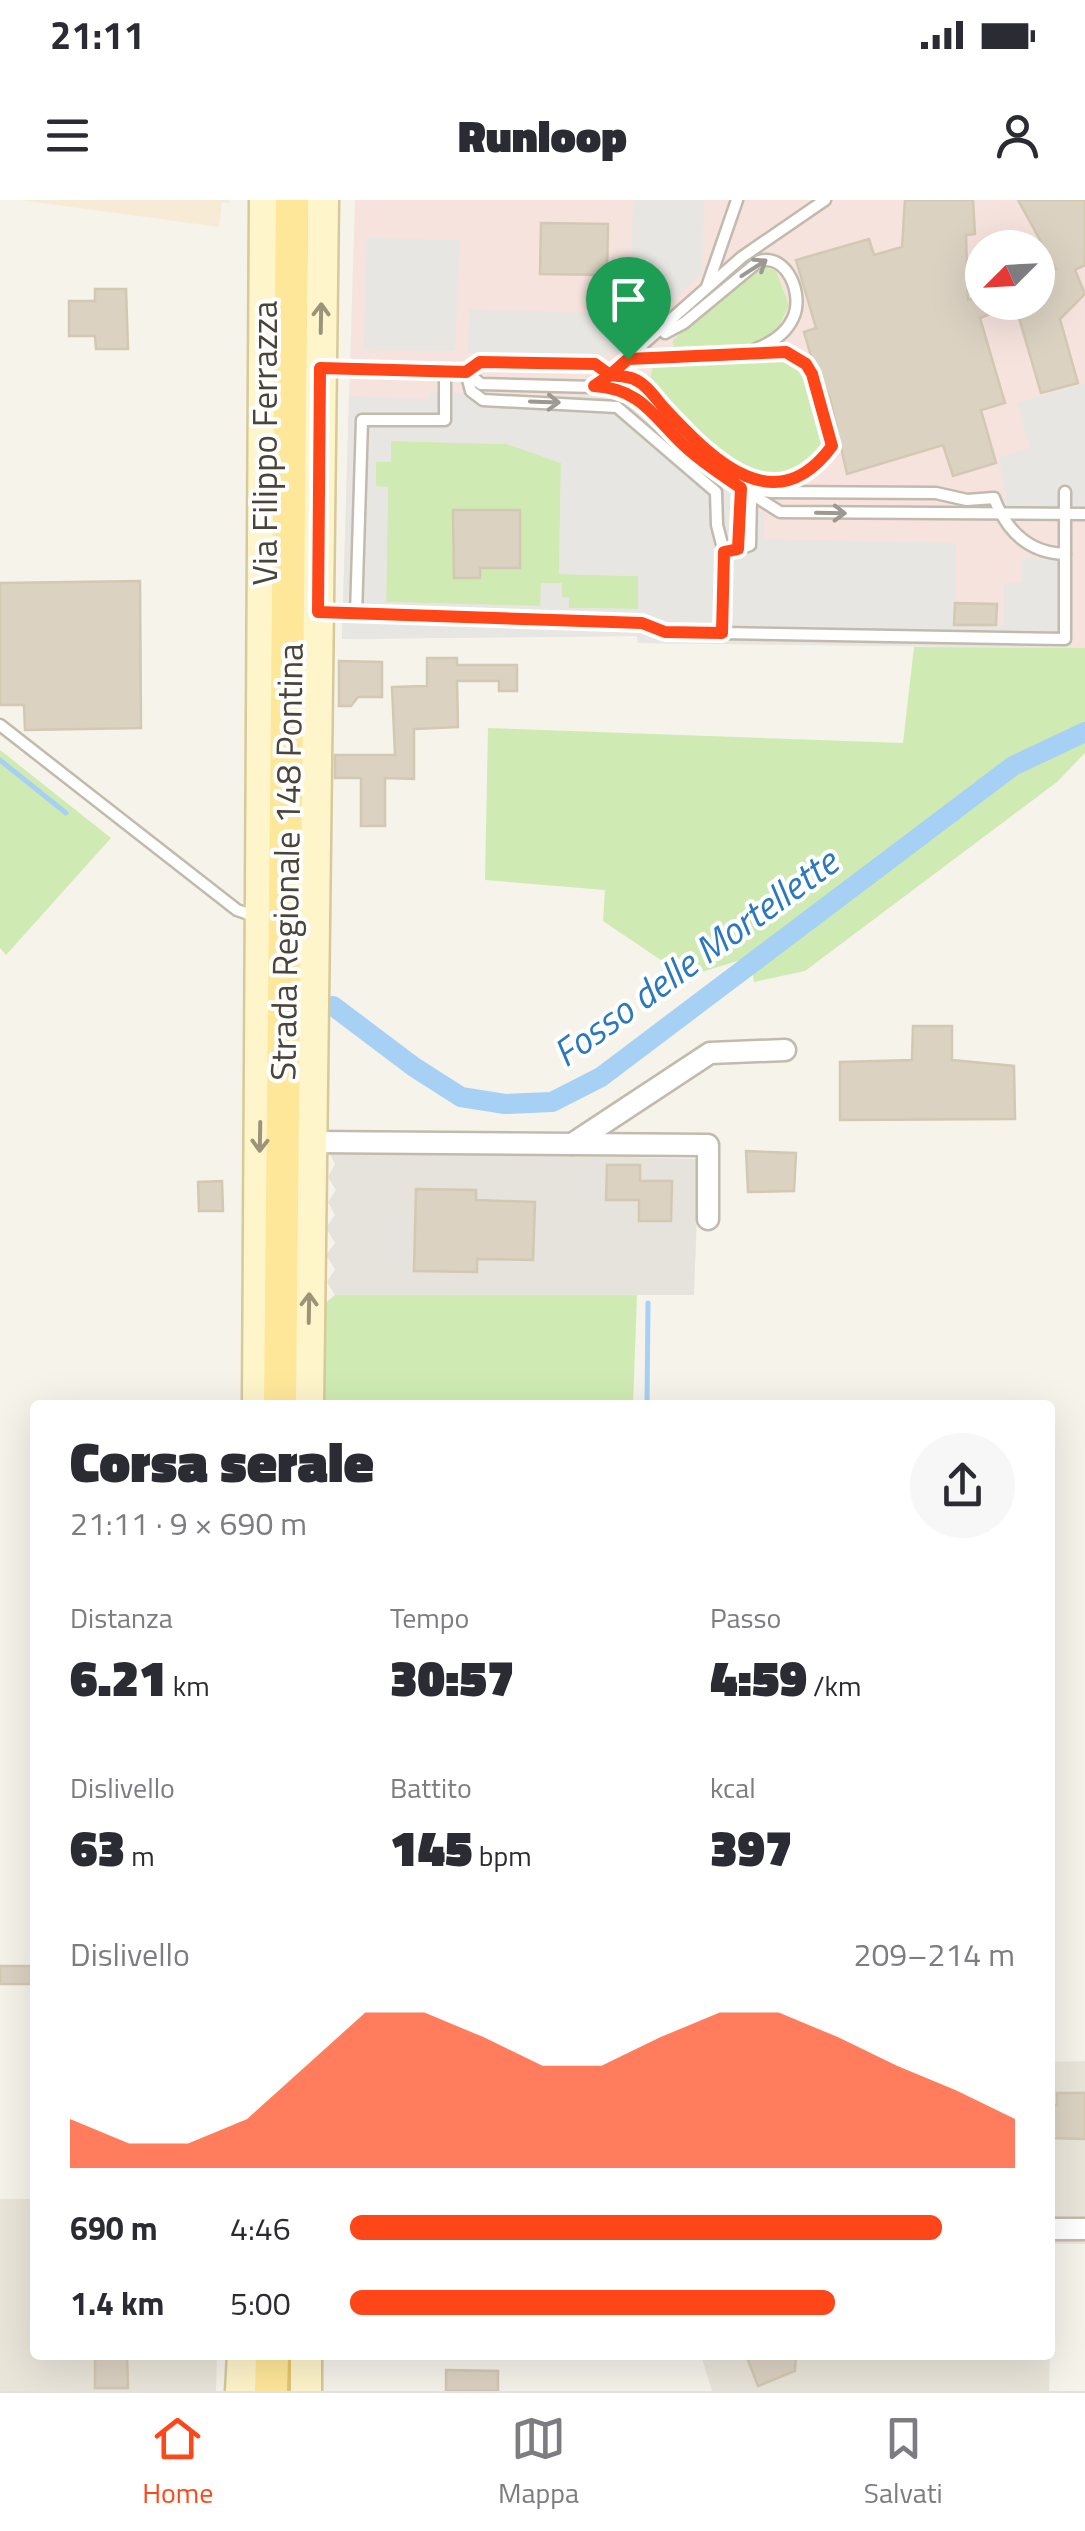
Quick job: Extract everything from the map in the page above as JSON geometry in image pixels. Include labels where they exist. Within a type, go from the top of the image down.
[{"type":"main road","name":"Strada Regionale 148 Pontina","points":[[280,1400],[292,200]]},
{"type":"main road","points":[[271,2391],[272,2360]]},
{"type":"street","name":"Via Filippo Ferrazza","points":[[258,1400],[264,200]]},
{"type":"street","points":[[308,1400],[323,200]]},
{"type":"street","points":[[570,1146],[710,1053],[786,1050]]},
{"type":"street","points":[[311,1142],[708,1145],[708,1219]]},
{"type":"street","points":[[1055,2229],[1085,2229]]},
{"type":"street","points":[[241,2391],[243,2360]]},
{"type":"street","points":[[306,2360],[306,2391]]},
{"type":"lane","points":[[706,288],[736,200]]},
{"type":"lane","points":[[594,386],[742,257],[825,200]]},
{"type":"lane","points":[[646,343],[684,323],[760,260],[772,258],[783,265],[798,302],[793,319],[782,334],[743,354]]},
{"type":"lane","points":[[466,372],[480,362],[595,364],[610,375],[634,379],[726,465],[752,479],[775,483],[798,479],[818,465],[832,446],[812,374],[806,364],[786,352],[628,359]]},
{"type":"lane","points":[[320,368],[466,372],[481,384],[614,388],[632,394],[687,448],[751,496],[780,512],[1085,514]]},
{"type":"lane","points":[[356,615],[362,420],[445,420],[446,371]]},
{"type":"lane","points":[[466,372],[471,391],[483,400],[617,407],[716,492],[717,525],[724,552],[722,633]]},
{"type":"lane","points":[[741,488],[770,492],[936,492],[966,500],[994,498],[1000,514],[1032,548],[1046,554],[1065,554]]},
{"type":"lane","points":[[738,549],[741,488]]},
{"type":"lane","points":[[318,612],[642,623],[665,632],[1065,639],[1065,492]]},
{"type":"lane","points":[[724,552],[750,546],[751,496]]},
{"type":"lane","points":[[0,725],[236,910],[262,919]]},
{"type":"shaded area","points":[[20,200],[230,200],[230,203],[222,202],[219,227]]},
{"type":"shaded area","points":[[355,200],[1085,200],[1085,648],[638,643],[637,636],[342,639]]},
{"type":"shaded area","points":[[633,200],[704,200],[702,273],[628,345],[598,358],[468,353],[469,309],[612,314],[631,302]]},
{"type":"shaded area","points":[[366,238],[460,240],[455,351],[364,350]]},
{"type":"shaded area","points":[[1085,383],[1085,508],[1007,506],[999,457],[1030,448],[1017,403]]},
{"type":"shaded area","points":[[430,392],[612,397],[628,401],[643,409],[680,451],[733,491],[735,512],[764,512],[764,539],[956,543],[955,625],[1004,625],[1004,583],[1022,583],[1022,558],[1070,560],[1071,648],[638,643],[637,636],[342,639],[349,396],[429,399]],"holes":[[[391,441],[507,444],[561,463],[559,574],[638,576],[638,609],[569,608],[569,598],[562,597],[562,583],[541,583],[540,606],[386,602],[388,487],[376,486],[376,462],[391,462]]]},
{"type":"shaded area","points":[[327,1149],[699,1159],[694,1295],[335,1295],[327,1282],[335,1269],[326,1255],[335,1243],[326,1228],[335,1215],[328,1202],[336,1190],[328,1177],[335,1164]]},
{"type":"shaded area","points":[[1085,2061],[1085,2244],[1055,2244],[1055,2062]]},
{"type":"shaded area","points":[[0,2199],[30,2199],[30,2360],[217,2360],[216,2391],[0,2391]]},
{"type":"shaded area","points":[[703,2360],[1050,2360],[1049,2391],[712,2391]]},
{"type":"green space","points":[[764,267],[776,271],[789,305],[777,330],[742,349],[674,352],[673,340],[752,272]]},
{"type":"green space","points":[[767,359],[783,362],[804,377],[826,444],[812,463],[792,474],[769,474],[745,467],[721,453],[678,416],[650,379],[653,367],[660,363]]},
{"type":"green space","points":[[391,441],[507,444],[561,463],[559,574],[638,576],[638,609],[569,608],[562,598],[562,584],[540,606],[386,602],[388,488],[376,487],[376,462]],"holes":[[[453,510],[520,510],[520,568],[480,568],[480,578],[454,578]]]},
{"type":"green space","points":[[914,647],[1085,648],[1085,753],[1057,782],[805,971],[754,982],[750,957],[686,977],[603,921],[605,890],[485,880],[488,728],[903,743]]},
{"type":"green space","points":[[0,750],[111,838],[6,955],[0,948]]},
{"type":"green space","points":[[335,1295],[637,1295],[633,1400],[318,1400],[319,1308]]},
{"type":"building","points":[[905,200],[973,200],[975,230],[965,230],[965,320],[981,320],[1005,403],[981,410],[996,463],[953,476],[943,445],[847,474],[830,398],[804,332],[816,328],[796,260],[869,239],[874,255],[902,247]]},
{"type":"building","points":[[1018,200],[1085,200],[1085,265],[1075,270],[1085,294],[1060,319],[1078,383],[1041,393],[1020,320],[1055,320],[1055,230],[1035,230]]},
{"type":"building","points":[[541,223],[608,224],[607,275],[540,274]]},
{"type":"building","points":[[95,289],[126,289],[128,349],[96,349],[95,336],[69,336],[69,301],[95,301]]},
{"type":"building","points":[[453,510],[520,510],[520,568],[480,568],[480,578],[454,578]]},
{"type":"building","points":[[140,581],[141,728],[25,730],[24,705],[0,705],[0,583]]},
{"type":"building","points":[[955,603],[997,604],[996,625],[954,625]]},
{"type":"building","points":[[427,658],[457,658],[457,665],[517,665],[517,691],[499,691],[499,681],[457,681],[458,727],[414,729],[414,779],[385,778],[385,826],[361,826],[361,778],[335,778],[335,755],[395,755],[392,687],[427,686]]},
{"type":"building","points":[[339,661],[382,662],[382,697],[358,697],[351,706],[339,706]]},
{"type":"building","points":[[913,1026],[952,1026],[952,1060],[1014,1066],[1015,1119],[840,1120],[840,1062],[912,1060]]},
{"type":"building","points":[[746,1151],[796,1153],[794,1191],[748,1192]]},
{"type":"building","points":[[607,1165],[640,1165],[640,1181],[672,1181],[671,1221],[639,1221],[639,1200],[606,1200]]},
{"type":"building","points":[[222,1181],[223,1211],[199,1211],[198,1182]]},
{"type":"building","points":[[416,1189],[476,1190],[476,1200],[535,1202],[533,1260],[477,1259],[477,1272],[414,1271]]},
{"type":"building","points":[[0,1966],[30,1966],[30,1984],[0,1984]]},
{"type":"building","points":[[1057,2093],[1085,2093],[1085,2139],[1055,2138]]},
{"type":"building","points":[[95,2360],[127,2360],[128,2388],[95,2388]]},
{"type":"building","points":[[748,2360],[796,2360],[795,2371],[758,2386]]},
{"type":"building","points":[[446,2370],[498,2371],[498,2391],[446,2391]]},
{"type":"waterway","name":"Fosso delle Mortellette","points":[[333,1006],[461,1097],[505,1104],[552,1102],[601,1077],[1013,766],[1085,732]]},
{"type":"waterway","name":"Fosso delle Mortellette","points":[[0,760],[66,813]]},
{"type":"waterway","points":[[647,1400],[648,1303]]},
{"type":"route","points":[[628,359],[610,375],[595,364],[480,362],[466,372],[320,368],[318,612],[642,623],[665,632],[722,633],[724,552],[738,549],[741,488],[687,448],[632,394],[594,386],[610,375],[634,379],[726,465],[752,479],[775,483],[798,479],[818,465],[832,446],[812,374],[806,364],[786,352],[628,359]]}]
